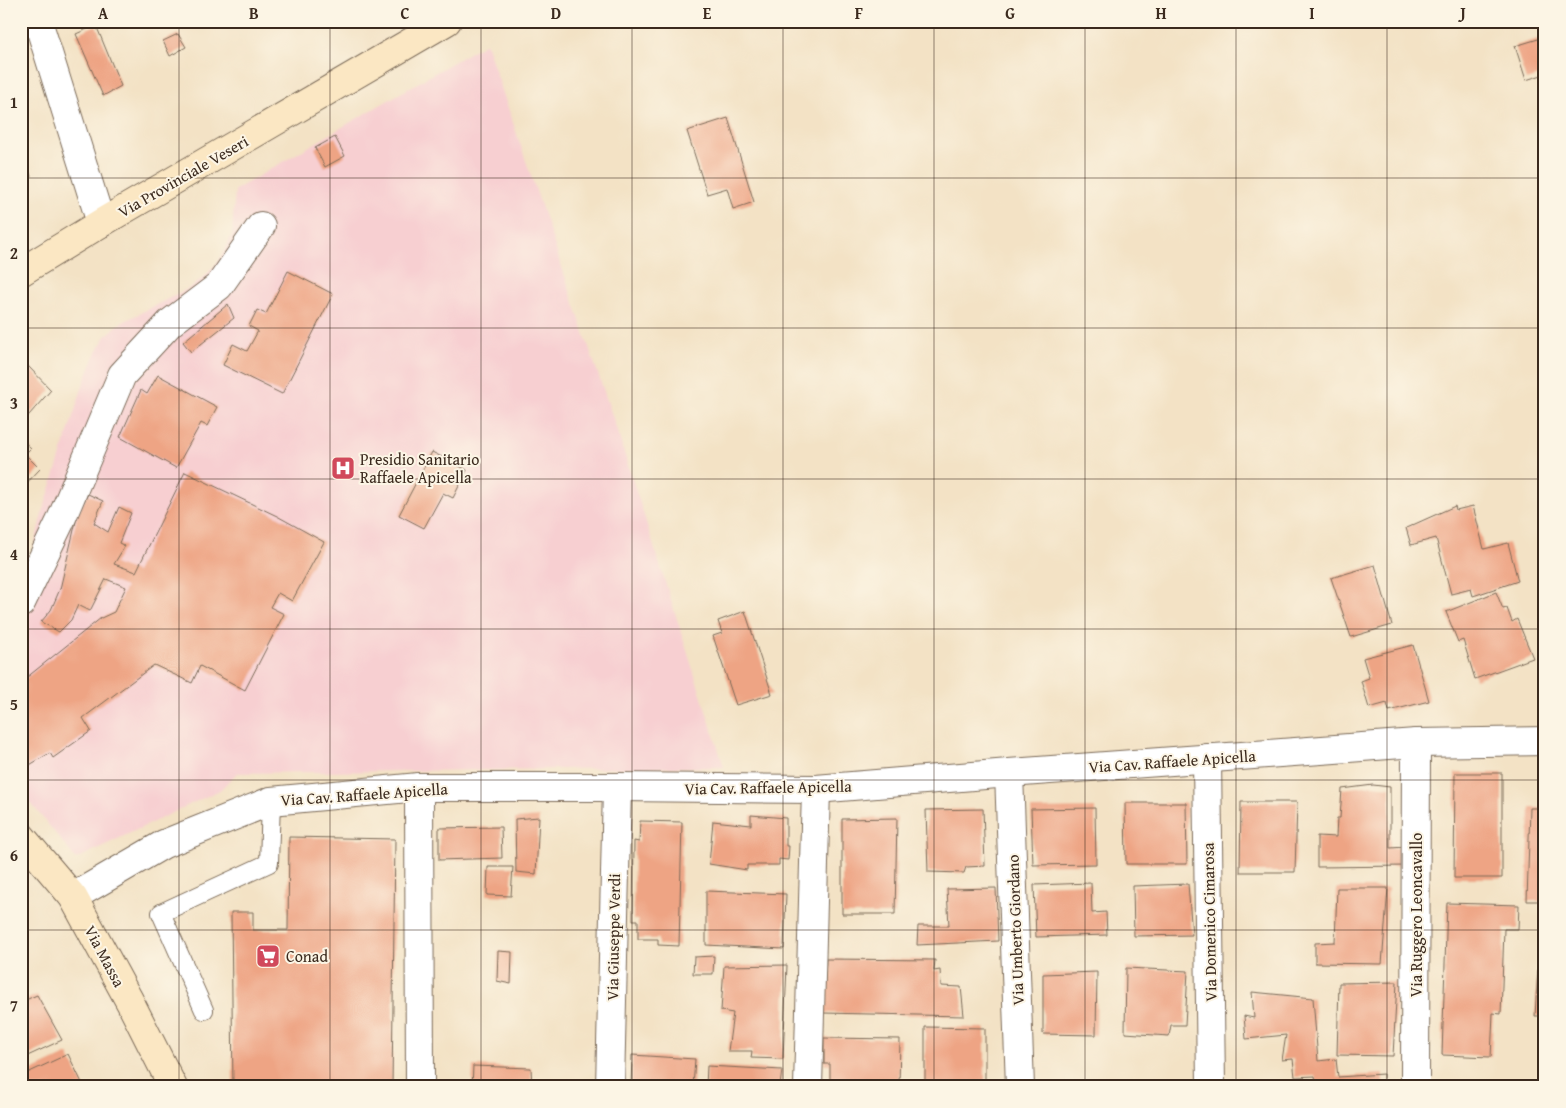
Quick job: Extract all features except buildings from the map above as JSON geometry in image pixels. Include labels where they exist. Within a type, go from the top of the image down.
[{"type":"street","name":"Via Provinciale Veseri","points":[[38,21],[101,223],[447,21]]},
{"type":"street","points":[[21,272],[101,223]]},
{"type":"street","points":[[21,603],[60,522],[122,375],[170,322],[218,286],[261,226]]},
{"type":"street","name":"Via Cav. Raffaele Apicella","points":[[73,897],[164,844],[271,801],[419,787],[816,789],[1416,743],[1545,741]]},
{"type":"street","name":"Via Ruggero Leoncavallo","points":[[1415,1087],[1416,743]]},
{"type":"street","name":"Via Domenico Cimarosa","points":[[1207,758],[1211,1087]]},
{"type":"street","name":"Via Umberto Giordano","points":[[1009,773],[1020,1087]]},
{"type":"street","points":[[419,787],[420,1087]]},
{"type":"street","name":"Via Giuseppe Verdi","points":[[610,1087],[616,787]]},
{"type":"street","points":[[808,1087],[816,789]]},
{"type":"street","name":"Via Massa","points":[[21,836],[73,897],[130,1002],[173,1087]]},
{"type":"lane","points":[[204,1010],[161,913],[268,862],[271,801]]},
{"type":"shaded area","name":"Presidio Sanitario Raffaele Apicella","points":[[486,43],[612,415],[724,767],[237,773],[220,790],[76,859],[21,791],[21,576],[33,553],[40,521],[83,385],[97,351],[106,336],[119,324],[193,286],[216,264],[232,234],[235,190]]},
{"type":"place","name":"Presidio Sanitario Raffaele Apicella","points":[[343,468]]},
{"type":"place","name":"Conad","points":[[268,956]]}]
